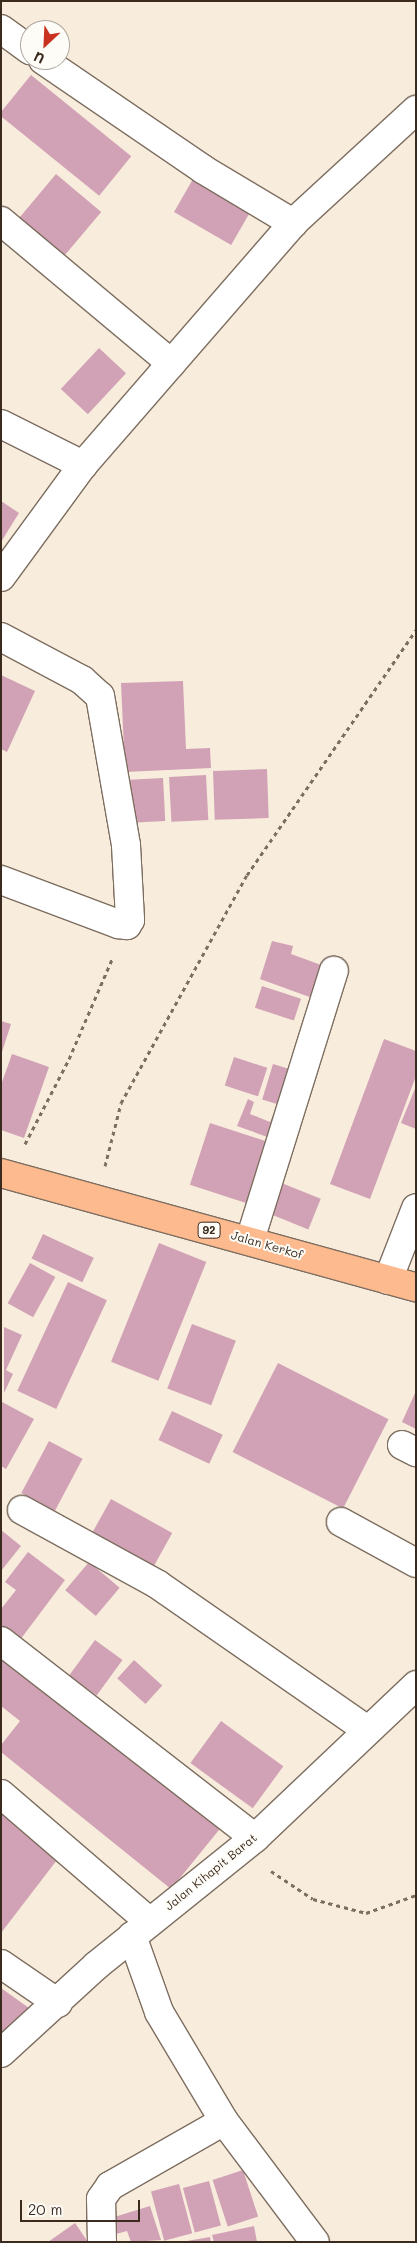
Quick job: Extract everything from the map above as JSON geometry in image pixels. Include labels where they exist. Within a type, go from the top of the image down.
[{"type":"main road","name":"Jalan Kerkof","points":[[4,1179],[96,1200],[250,1240],[416,1287]]},
{"type":"street","points":[[1,29],[20,43]]},
{"type":"street","points":[[58,70],[197,165],[293,223]]},
{"type":"street","points":[[1,577],[82,465],[293,223],[416,110]]},
{"type":"street","points":[[1,221],[171,363]]},
{"type":"street","points":[[1,424],[82,465]]},
{"type":"street","points":[[1,637],[82,680],[100,696],[126,845],[126,925],[1,880]]},
{"type":"street","points":[[250,1240],[334,971]]},
{"type":"street","points":[[388,1280],[416,1208]]},
{"type":"street","points":[[22,1510],[157,1584],[366,1730]]},
{"type":"street","points":[[341,1522],[416,1563]]},
{"type":"street","points":[[1,1641],[255,1838]]},
{"type":"street","name":"Jalan Kihapit Barat","points":[[1,2053],[141,1929],[255,1838],[366,1730],[416,1685]]},
{"type":"street","points":[[1,1794],[141,1929],[159,2012],[224,2121],[315,2242]]},
{"type":"street","points":[[1,1964],[58,2003]]},
{"type":"street","points":[[102,2242],[101,2200],[110,2186],[224,2121]]},
{"type":"path","points":[[96,1200],[121,1103],[248,875],[416,630]]},
{"type":"path","points":[[4,1179],[69,1060],[126,925]]},
{"type":"path","points":[[255,1838],[271,1872],[313,1899],[366,1913],[416,1895]]},
{"type":"building","points":[[31,75],[131,156],[99,196],[1,116],[1,112]]},
{"type":"building","points":[[56,174],[101,212],[65,256],[19,218]]},
{"type":"building","points":[[193,179],[250,212],[231,245],[174,212]]},
{"type":"building","points":[[99,348],[126,373],[88,414],[61,389]]},
{"type":"building","points":[[1,501],[19,513],[1,542]]},
{"type":"building","points":[[1,675],[35,691],[7,752],[1,749]]},
{"type":"building","points":[[183,681],[186,749],[210,748],[211,768],[125,772],[121,683]]},
{"type":"building","points":[[267,769],[269,818],[215,820],[213,771]]},
{"type":"building","points":[[206,775],[208,820],[171,822],[169,777]]},
{"type":"building","points":[[163,778],[165,821],[131,823],[129,780]]},
{"type":"building","points":[[272,941],[293,946],[291,954],[324,966],[315,999],[260,979]]},
{"type":"building","points":[[262,986],[301,999],[294,1021],[255,1008]]},
{"type":"building","points":[[1,1021],[11,1024],[2,1052],[1,1052]]},
{"type":"building","points":[[384,1039],[416,1051],[416,1076],[370,1199],[330,1184]]},
{"type":"building","points":[[12,1054],[49,1067],[24,1138],[1,1130],[1,1085]]},
{"type":"building","points":[[234,1057],[267,1068],[258,1096],[225,1086]]},
{"type":"building","points":[[273,1064],[296,1071],[285,1106],[262,1099]]},
{"type":"building","points":[[416,1086],[416,1129],[401,1123]]},
{"type":"building","points":[[248,1099],[254,1102],[250,1114],[270,1122],[276,1108],[284,1111],[273,1139],[237,1126]]},
{"type":"building","points":[[210,1123],[270,1142],[250,1204],[190,1185]]},
{"type":"building","points":[[279,1182],[321,1199],[308,1229],[267,1213]]},
{"type":"building","points":[[43,1234],[94,1258],[82,1282],[32,1258]]},
{"type":"building","points":[[159,1243],[206,1262],[158,1381],[111,1362]]},
{"type":"building","points":[[30,1263],[55,1277],[33,1317],[8,1303]]},
{"type":"building","points":[[68,1282],[107,1300],[56,1409],[17,1391]]},
{"type":"building","points":[[192,1324],[236,1341],[211,1405],[167,1388]]},
{"type":"building","points":[[4,1327],[22,1335],[6,1370],[13,1374],[4,1393]]},
{"type":"building","points":[[278,1363],[388,1419],[343,1508],[233,1452]]},
{"type":"building","points":[[416,1391],[416,1429],[402,1422]]},
{"type":"building","points":[[2,1402],[34,1419],[6,1469],[1,1466]]},
{"type":"building","points":[[172,1411],[223,1435],[209,1464],[158,1440]]},
{"type":"building","points":[[49,1441],[83,1459],[55,1511],[21,1493]]},
{"type":"building","points":[[111,1499],[172,1533],[149,1574],[88,1540]]},
{"type":"building","points":[[1,1530],[21,1546],[1,1571]]},
{"type":"building","points":[[28,1552],[65,1580],[17,1644],[1,1633],[1,1609],[16,1590],[5,1582]]},
{"type":"building","points":[[89,1562],[120,1588],[96,1616],[65,1590]]},
{"type":"building","points":[[95,1640],[123,1660],[97,1696],[69,1676]]},
{"type":"building","points":[[1,1645],[223,1825],[171,1889],[1,1752],[1,1745],[20,1721],[1,1706]]},
{"type":"building","points":[[134,1660],[162,1685],[146,1704],[117,1679]]},
{"type":"building","points":[[221,1721],[283,1766],[253,1808],[190,1763]]},
{"type":"building","points":[[1,1810],[60,1856],[1,1933]]},
{"type":"building","points":[[1,1988],[29,2008],[3,2034],[1,2032]]},
{"type":"building","points":[[243,2170],[258,2217],[228,2226],[213,2180]]},
{"type":"building","points":[[209,2181],[221,2225],[195,2232],[183,2188]]},
{"type":"building","points":[[179,2184],[192,2233],[164,2241],[151,2192]]},
{"type":"building","points":[[150,2206],[161,2240],[131,2242],[127,2231],[116,2234],[111,2218]]},
{"type":"building","points":[[75,2223],[88,2242],[48,2242]]},
{"type":"building","points":[[254,2226],[257,2242],[214,2242],[212,2235]]},
{"type":"building","points":[[210,2237],[211,2242],[187,2242],[187,2241]]}]
